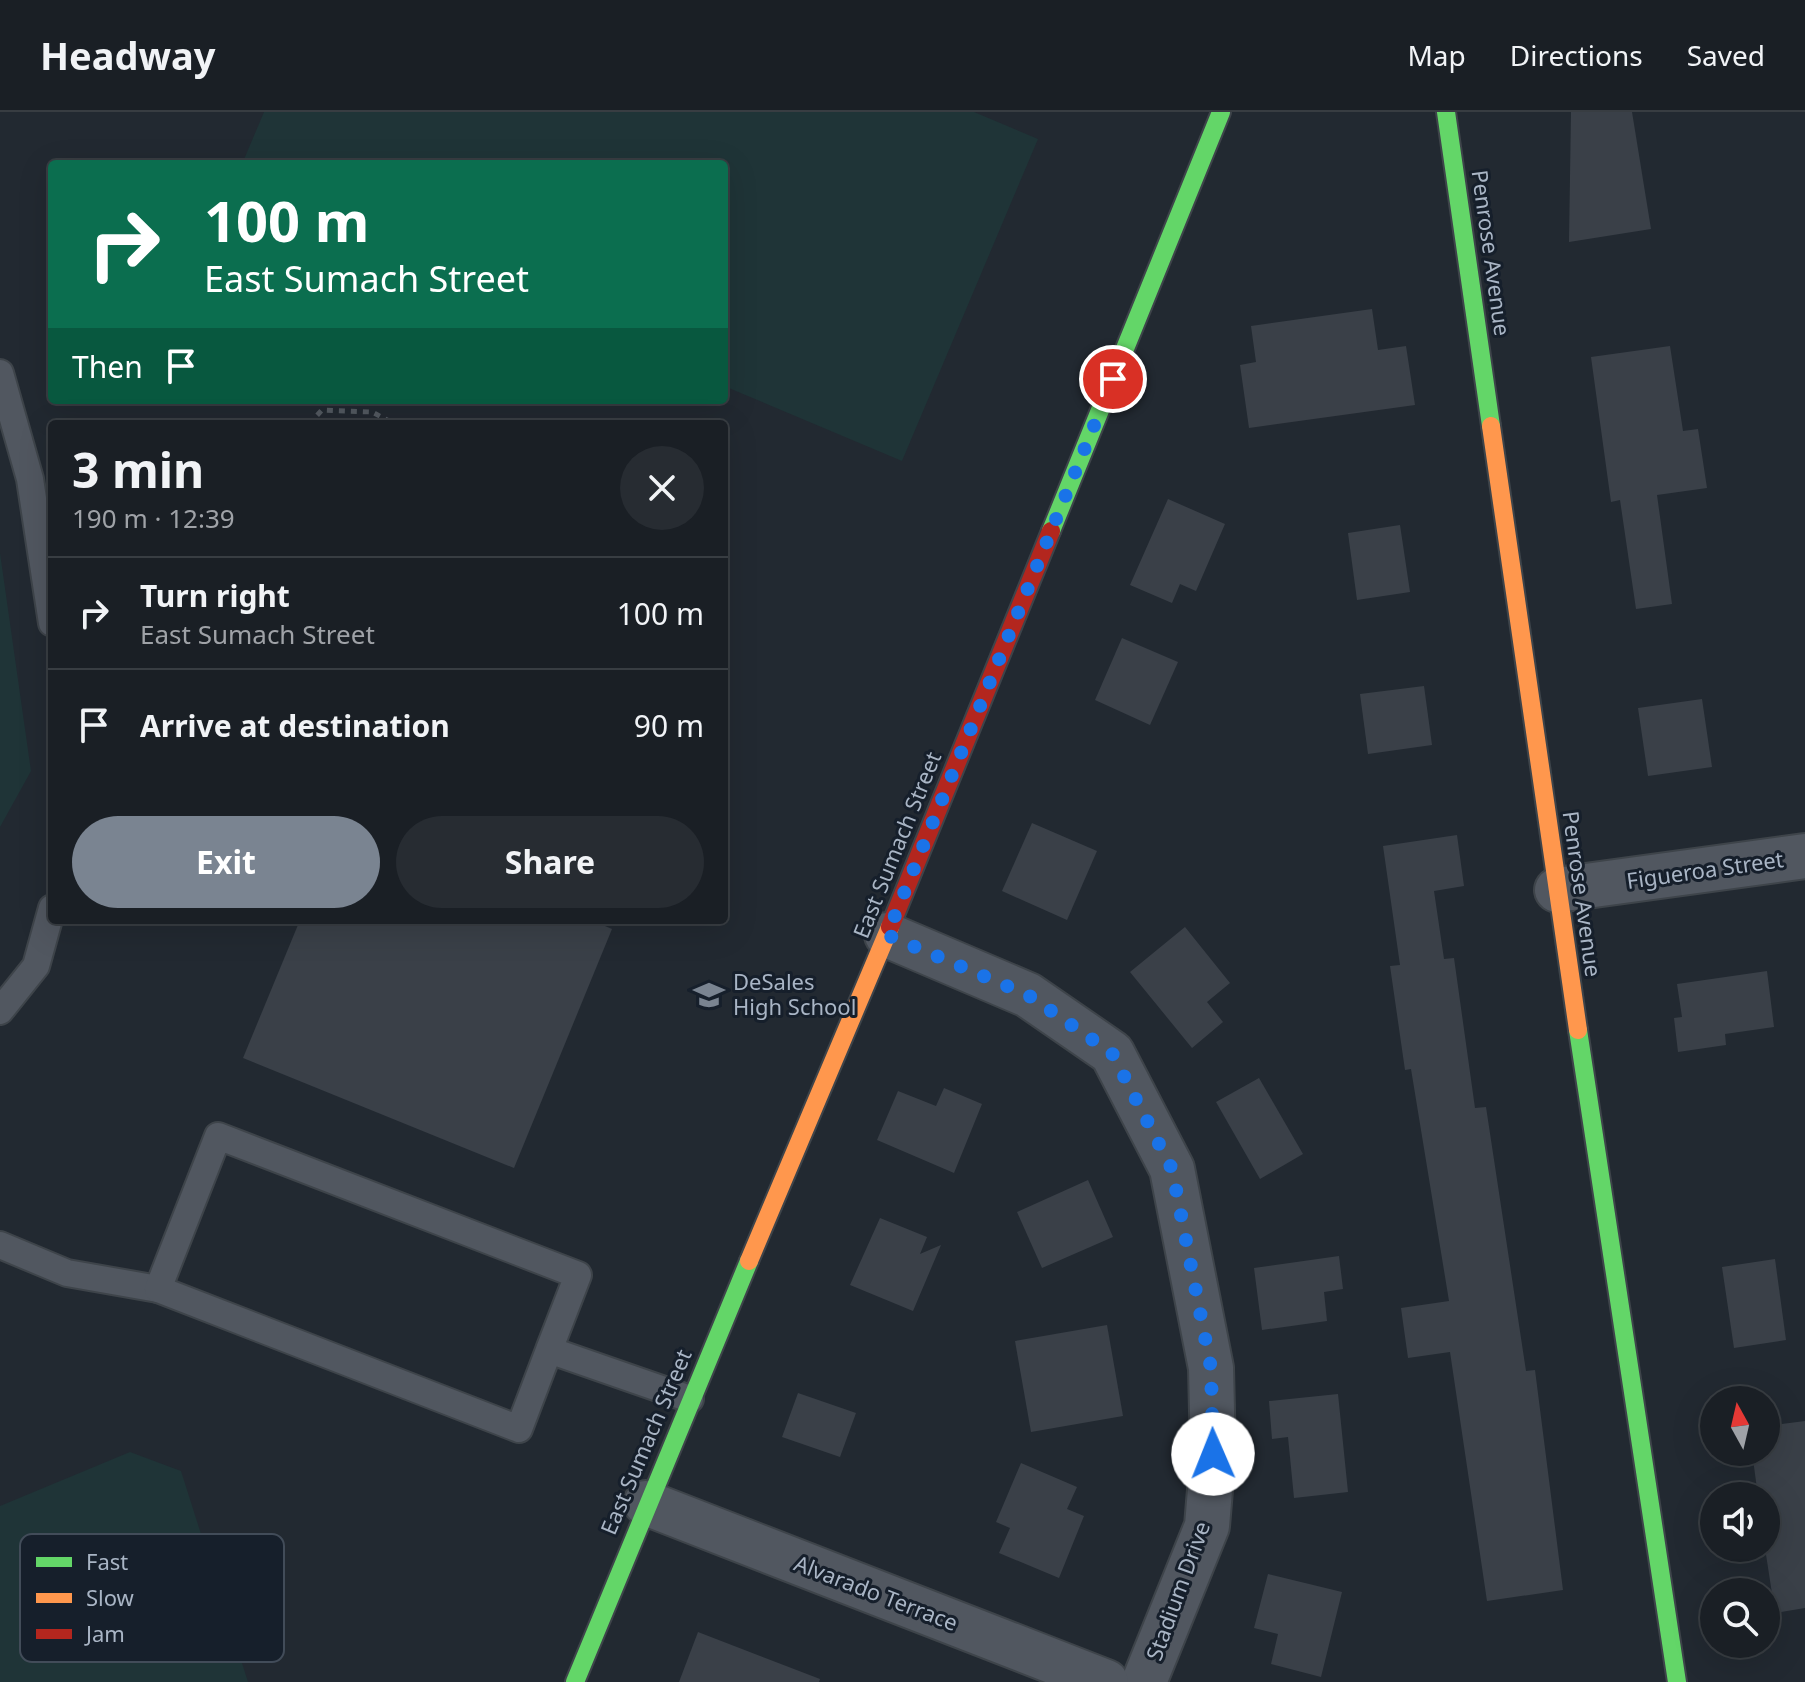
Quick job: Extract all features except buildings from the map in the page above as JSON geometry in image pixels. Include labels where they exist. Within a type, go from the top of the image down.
[{"type":"street","name":"East Sumach Street","points":[[575,1682],[646,1503],[887,935],[1221,112]]},
{"type":"street","name":"Penrose Avenue","points":[[1446,112],[1557,890],[1677,1682]]},
{"type":"street","name":"Figueroa Street","points":[[1557,890],[1805,856]]},
{"type":"street","name":"Stadium Drive","points":[[887,935],[1028,995],[1112,1053],[1172,1169],[1211,1368],[1213,1454],[1207,1526],[1144,1682]]},
{"type":"street","name":"Alvarado Terrace","points":[[646,1503],[1106,1682]]},
{"type":"lane","points":[[0,373],[30,479],[48,597]]},
{"type":"lane","points":[[0,1011],[36,966],[48,922]]},
{"type":"lane","points":[[0,1245],[67,1273],[158,1289],[519,1429],[578,1275],[218,1136],[158,1289]]},
{"type":"lane","points":[[549,1350],[690,1399]]},
{"type":"path","points":[[313,420],[322,410],[372,412],[387,420]]},
{"type":"green space","points":[[264,112],[974,112],[1038,139],[902,461],[728,388],[728,160],[244,160]]},
{"type":"green space","points":[[0,553],[31,771],[0,827]]},
{"type":"green space","points":[[130,1452],[181,1471],[201,1534],[20,1534],[20,1662],[242,1662],[248,1682],[0,1682],[0,1506]]},
{"type":"traffic: fast","points":[[1051,531],[1221,112]]},
{"type":"traffic: fast","points":[[1446,112],[1491,426]]},
{"type":"traffic: fast","points":[[1578,1030],[1677,1682]]},
{"type":"traffic: fast","points":[[575,1682],[749,1261]]},
{"type":"traffic: slow","points":[[1491,426],[1578,1030]]},
{"type":"traffic: slow","points":[[749,1261],[890,927]]},
{"type":"traffic: jam","points":[[890,927],[1051,531]]},
{"type":"place","name":"DeSales High School","points":[[709,995]]},
{"type":"route","points":[[1113,379],[887,935],[1028,995],[1112,1053],[1172,1169],[1211,1368],[1213,1454]]}]
